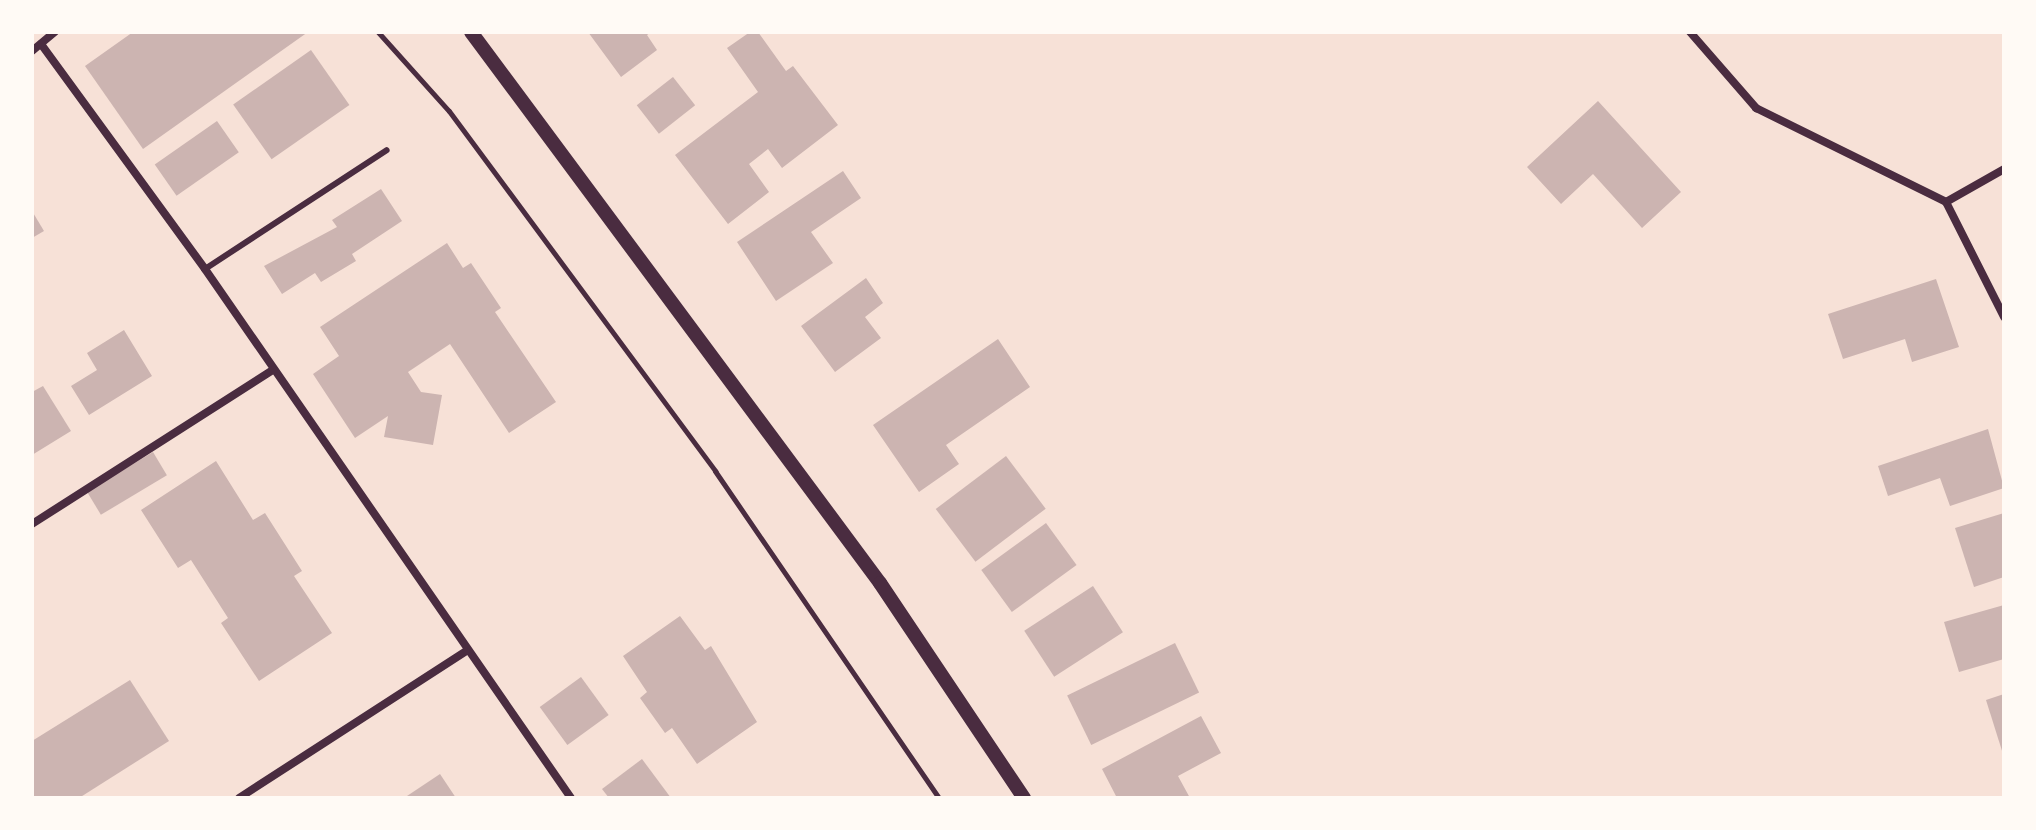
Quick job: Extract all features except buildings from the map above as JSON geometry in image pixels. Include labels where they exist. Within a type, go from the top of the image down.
[{"type":"street","points":[[32,51],[55,32]]},
{"type":"street","points":[[471,32],[880,583],[1024,798]]},
{"type":"street","points":[[1690,32],[1756,108],[1946,202],[2004,317]]},
{"type":"street","points":[[41,44],[205,269],[466,651],[571,798]]},
{"type":"street","points":[[1946,202],[2004,169]]},
{"type":"street","points":[[32,524],[273,370]]},
{"type":"street","points":[[239,798],[466,651]]},
{"type":"lane","points":[[205,269],[387,150]]},
{"type":"path","points":[[378,32],[449,111],[715,471],[939,798]]}]
